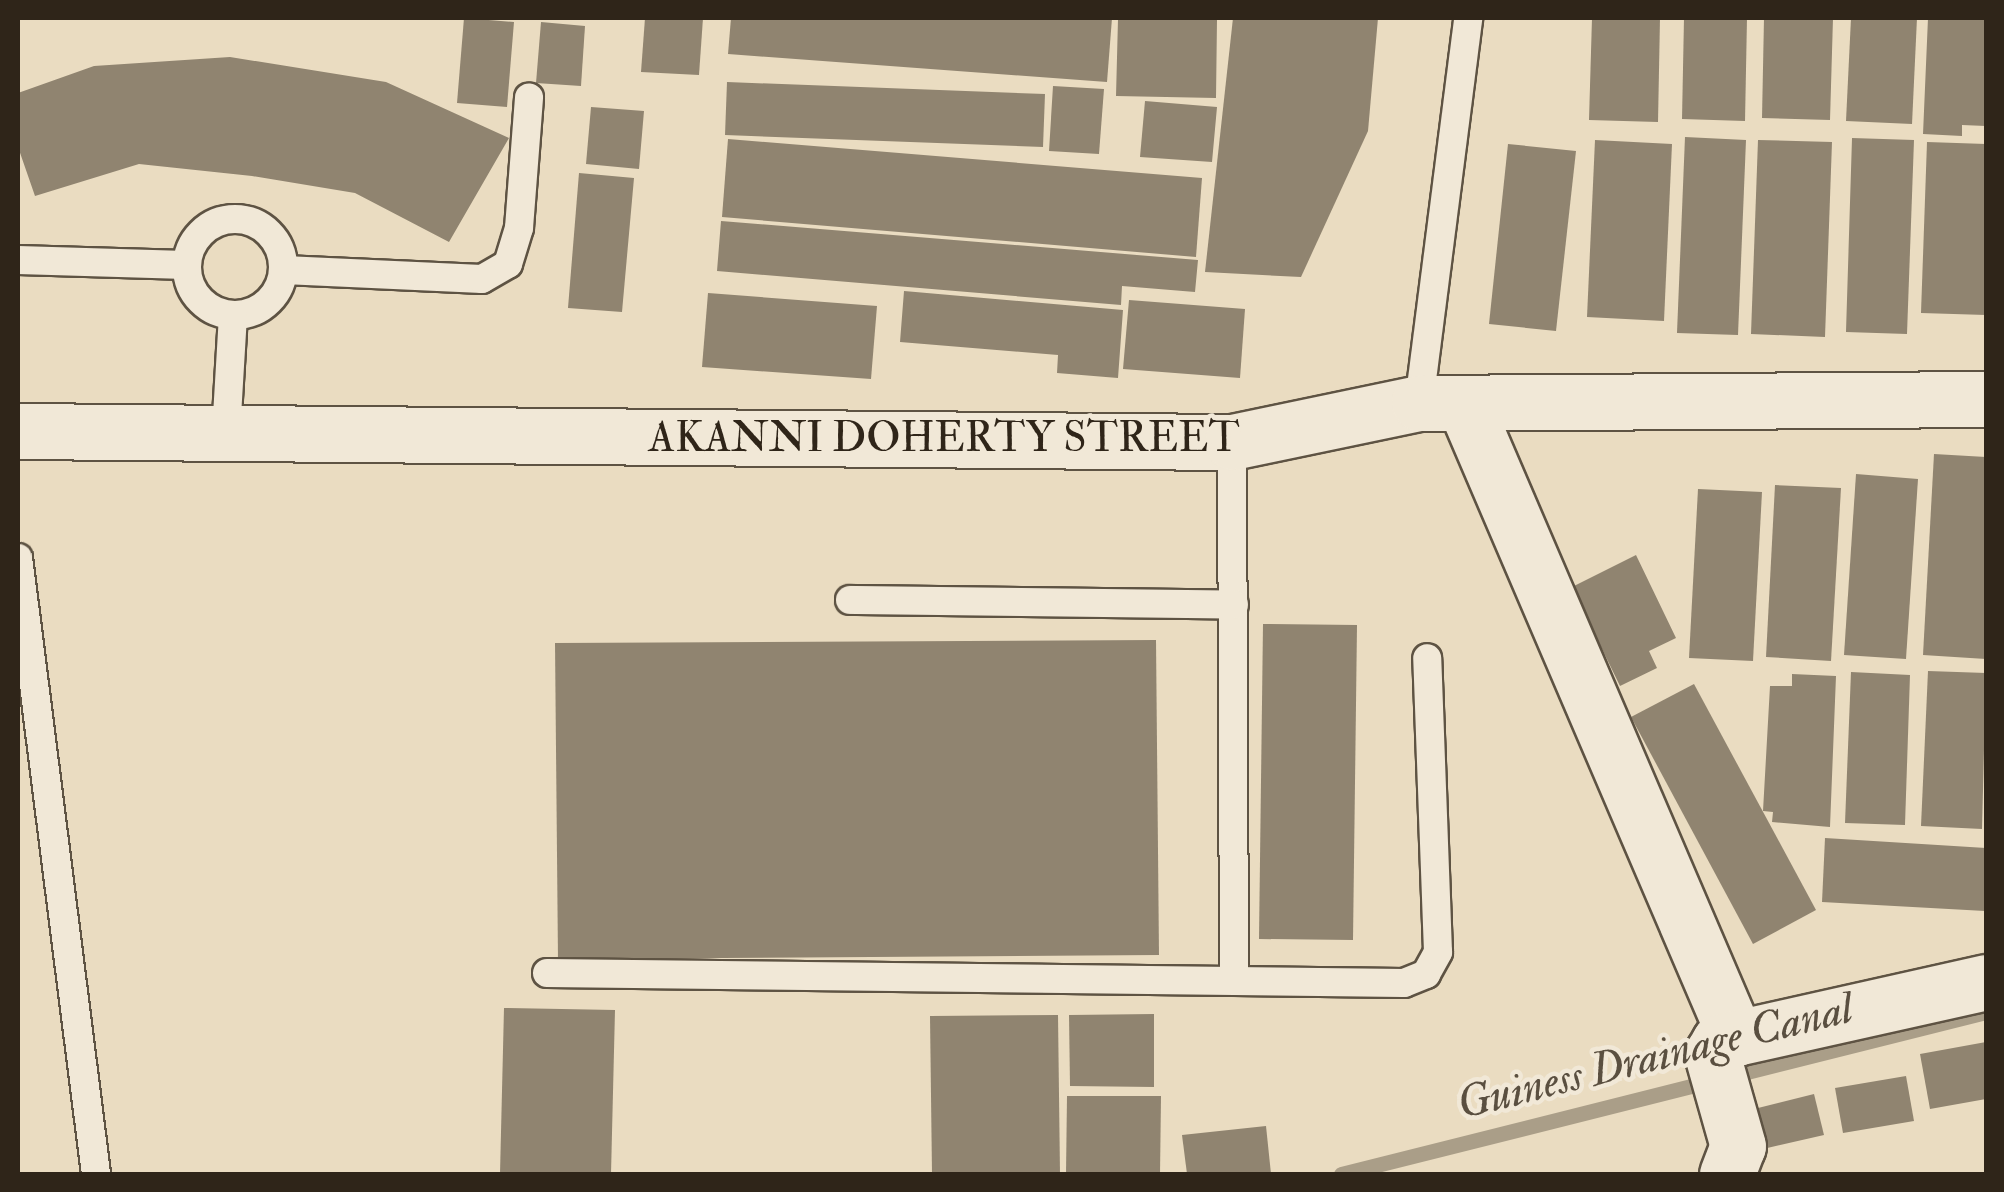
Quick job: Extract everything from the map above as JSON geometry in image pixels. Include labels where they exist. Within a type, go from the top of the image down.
[{"type":"street","name":"AKANNI DOHERTY STREET","points":[[18,430],[1232,442],[1441,403],[1986,399]]},
{"type":"street","points":[[1441,403],[1727,1054],[1733,1160]]},
{"type":"street","points":[[1727,1054],[1986,982]]},
{"type":"lane","points":[[1441,403],[1468,18]]},
{"type":"lane","points":[[284,270],[482,279],[508,264],[519,228],[530,97]]},
{"type":"lane","points":[[238,218],[272,234],[284,270],[268,304],[233,316],[199,300],[186,265],[202,232],[238,218]]},
{"type":"lane","points":[[18,260],[186,265]]},
{"type":"lane","points":[[226,433],[233,316]]},
{"type":"lane","points":[[1232,442],[1234,980]]},
{"type":"lane","points":[[18,558],[96,1174]]},
{"type":"lane","points":[[850,600],[1234,605]]},
{"type":"lane","points":[[547,974],[1404,982],[1426,974],[1438,952],[1427,658]]},
{"type":"building","points":[[464,18],[514,22],[507,107],[457,103]]},
{"type":"building","points":[[645,18],[703,18],[699,75],[641,72]]},
{"type":"building","points":[[731,18],[1112,18],[1107,82],[728,54]]},
{"type":"building","points":[[1226,18],[1217,20],[1216,98],[1116,96],[1118,19]]},
{"type":"building","points":[[1233,18],[1378,18],[1368,131],[1301,277],[1205,272]]},
{"type":"building","points":[[1592,18],[1660,18],[1658,122],[1589,120]]},
{"type":"building","points":[[1684,18],[1747,18],[1745,121],[1682,119]]},
{"type":"building","points":[[1764,18],[1833,18],[1830,120],[1762,118]]},
{"type":"building","points":[[1851,18],[1917,18],[1912,124],[1846,121]]},
{"type":"building","points":[[1928,18],[1986,18],[1986,126],[1962,125],[1962,136],[1923,134]]},
{"type":"building","points":[[541,22],[585,26],[581,86],[536,83]]},
{"type":"building","points":[[230,57],[386,82],[509,138],[449,242],[355,193],[252,176],[139,164],[35,196],[18,147],[18,93],[94,66]]},
{"type":"building","points":[[727,82],[1045,94],[1043,147],[725,135]]},
{"type":"building","points":[[1053,86],[1104,89],[1099,154],[1049,151]]},
{"type":"building","points":[[1145,101],[1217,107],[1212,162],[1140,157]]},
{"type":"building","points":[[591,107],[644,111],[639,169],[586,164]]},
{"type":"building","points":[[1685,137],[1746,140],[1738,335],[1677,333]]},
{"type":"building","points":[[1852,138],[1914,140],[1907,334],[1846,332]]},
{"type":"building","points":[[728,139],[1202,178],[1196,257],[722,217]]},
{"type":"building","points":[[1595,140],[1672,144],[1664,321],[1587,317]]},
{"type":"building","points":[[1758,140],[1832,142],[1825,337],[1751,334]]},
{"type":"building","points":[[1927,142],[1986,144],[1986,315],[1921,313]]},
{"type":"building","points":[[1508,144],[1576,151],[1556,331],[1489,324]]},
{"type":"building","points":[[579,173],[634,178],[622,312],[568,308]]},
{"type":"building","points":[[721,221],[1198,260],[1195,292],[1122,286],[1121,305],[717,271]]},
{"type":"building","points":[[904,291],[1123,310],[1118,378],[1057,373],[1058,355],[900,342]]},
{"type":"building","points":[[708,293],[877,306],[871,379],[702,367]]},
{"type":"building","points":[[1129,300],[1245,309],[1240,378],[1123,369]]},
{"type":"building","points":[[1934,454],[1986,457],[1986,659],[1923,655]]},
{"type":"building","points":[[1856,474],[1918,479],[1906,659],[1844,655]]},
{"type":"building","points":[[1775,485],[1841,488],[1831,661],[1766,657]]},
{"type":"building","points":[[1698,489],[1762,492],[1753,661],[1689,658]]},
{"type":"building","points":[[1636,555],[1676,638],[1649,651],[1657,668],[1620,686],[1572,587]]},
{"type":"building","points":[[1263,624],[1357,625],[1353,940],[1259,939]]},
{"type":"building","points":[[1156,640],[1159,955],[558,959],[555,643]]},
{"type":"building","points":[[1928,671],[1986,673],[1982,829],[1921,826]]},
{"type":"building","points":[[1851,672],[1910,675],[1905,825],[1845,823]]},
{"type":"building","points":[[1792,674],[1836,676],[1830,827],[1772,822],[1773,812],[1763,811],[1770,686],[1792,686]]},
{"type":"building","points":[[1694,684],[1816,910],[1753,944],[1631,717]]},
{"type":"building","points":[[1825,838],[1986,848],[1985,911],[1822,902]]},
{"type":"building","points":[[504,1008],[615,1010],[611,1174],[500,1174]]},
{"type":"building","points":[[1154,1014],[1154,1087],[1070,1086],[1069,1015]]},
{"type":"building","points":[[1058,1015],[1060,1174],[932,1174],[930,1016]]},
{"type":"building","points":[[1986,1042],[1986,1099],[1930,1109],[1920,1054]]},
{"type":"building","points":[[1906,1076],[1914,1121],[1843,1133],[1835,1088]]},
{"type":"building","points":[[1814,1094],[1824,1135],[1763,1149],[1754,1109]]},
{"type":"building","points":[[1067,1096],[1161,1096],[1160,1174],[1066,1174]]},
{"type":"building","points":[[1266,1126],[1271,1174],[1187,1174],[1182,1135]]},
{"type":"waterway","name":"Guiness Drainage Canal","points":[[1341,1174],[1986,1012]]}]
